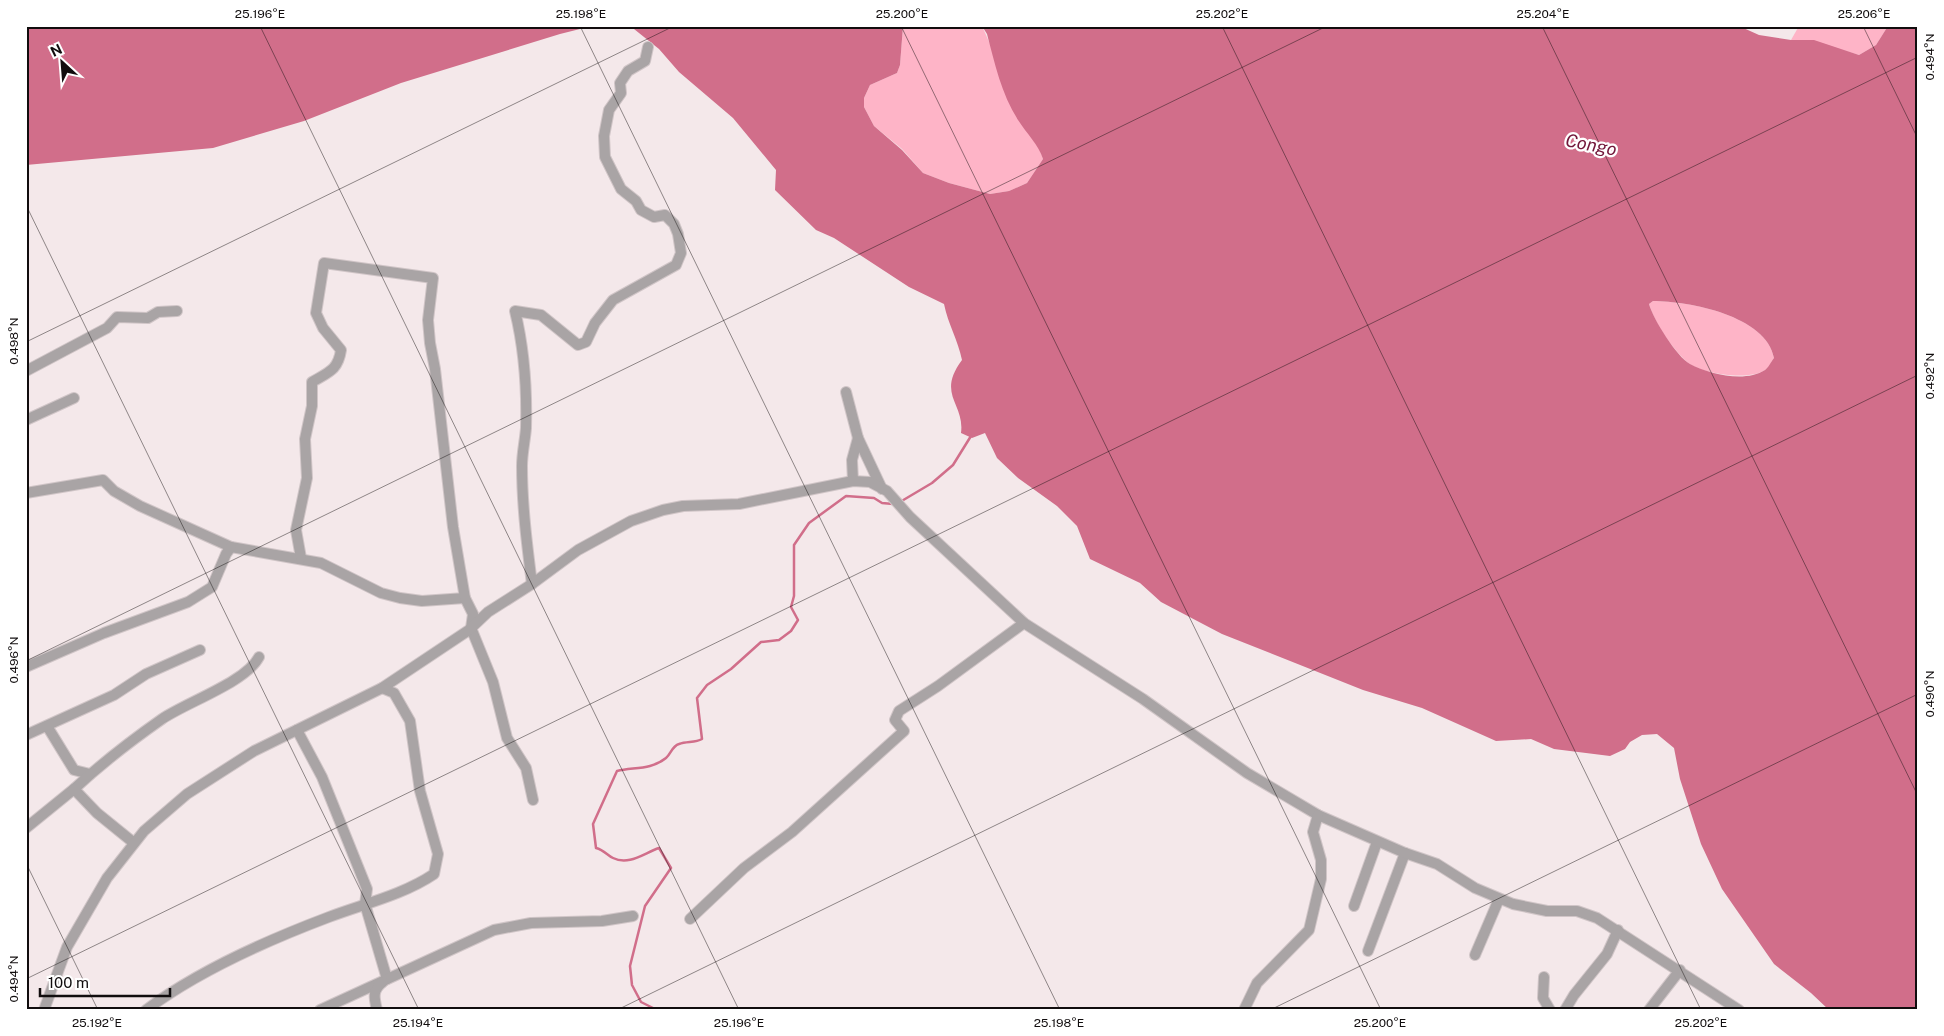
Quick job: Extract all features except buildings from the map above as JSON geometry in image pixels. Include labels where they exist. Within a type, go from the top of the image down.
[{"type":"street","points":[[532,584],[526,543],[522,464],[526,430],[526,400],[520,333],[515,311],[541,315],[578,345],[586,342],[595,324],[613,300],[676,265],[681,253],[678,234],[674,224],[665,215],[654,217],[641,210],[636,201],[621,189],[605,157],[604,136],[609,110],[621,93],[620,83],[628,71],[645,61],[648,47]]},
{"type":"street","points":[[301,558],[296,530],[307,478],[305,440],[312,406],[312,382],[331,371],[338,363],[340,350],[323,328],[316,313],[324,263],[433,278],[428,320],[430,342],[435,368],[453,527],[465,598],[473,614],[471,628],[493,682],[507,738],[526,768],[533,800]]},
{"type":"street","points":[[26,371],[107,328],[117,317],[148,318],[158,312],[177,311]]},
{"type":"street","points":[[846,392],[858,438],[882,488]]},
{"type":"street","points":[[26,420],[74,398]]},
{"type":"street","points":[[853,481],[852,460],[858,438]]},
{"type":"street","points":[[26,493],[103,480],[114,491],[134,502],[231,548],[301,558],[321,563],[381,593],[400,598],[422,601],[465,598]]},
{"type":"street","points":[[44,1010],[67,947],[107,878],[134,843],[187,794],[254,751],[382,688],[471,628],[488,612],[532,584],[578,550],[648,514],[683,506],[739,504],[853,481],[870,482],[882,488],[1024,623],[1143,699],[1247,774],[1318,815],[1377,842],[1437,864],[1474,888],[1534,910],[1577,911],[1597,918],[1739,1010]]},
{"type":"street","points":[[26,667],[104,633],[188,602],[212,587],[226,554],[231,548]]},
{"type":"street","points":[[690,919],[744,868],[792,832],[904,730],[895,720],[900,711],[946,681],[1024,623]]},
{"type":"street","points":[[26,735],[114,695],[146,674],[200,650]]},
{"type":"street","points":[[26,828],[90,774],[163,718],[254,666],[259,657]]},
{"type":"street","points":[[146,1010],[188,983],[251,951],[326,918],[426,879],[434,874],[438,854],[420,791],[410,721],[394,693],[382,688]]},
{"type":"street","points":[[47,726],[74,770],[90,774]]},
{"type":"street","points":[[297,730],[334,803],[367,889],[364,904],[387,979]]},
{"type":"street","points":[[74,789],[103,819],[134,843]]},
{"type":"street","points":[[1244,1010],[1258,983],[1309,930],[1321,879],[1321,860],[1313,832],[1318,815]]},
{"type":"street","points":[[1354,906],[1377,842]]},
{"type":"street","points":[[1368,951],[1405,853]]},
{"type":"street","points":[[1475,955],[1499,898]]},
{"type":"street","points":[[320,1010],[494,930],[531,922],[602,922],[633,916]]},
{"type":"street","points":[[1565,1010],[1607,954],[1618,930]]},
{"type":"street","points":[[1649,1010],[1680,970]]},
{"type":"street","points":[[1544,977],[1543,998],[1550,1010]]},
{"type":"street","points":[[377,1010],[374,995],[377,987],[387,979]]},
{"type":"shaded area","points":[[903,26],[982,26],[1043,159],[1027,183],[1009,191],[990,194],[949,183],[923,173],[902,149],[874,126],[864,107],[864,98],[870,85],[897,73],[900,65]]},
{"type":"shaded area","points":[[1799,26],[1888,26],[1876,45],[1859,55],[1829,46],[1791,40]]},
{"type":"shaded area","points":[[1653,301],[1705,308],[1742,322],[1757,331],[1768,343],[1774,358],[1766,369],[1748,375],[1725,375],[1694,366],[1687,362],[1665,335],[1649,304]]},
{"type":"water","points":[[26,26],[592,26],[401,83],[304,121],[213,148],[26,165]]},
{"type":"water","name":"Congo","points":[[624,26],[903,26],[900,65],[897,73],[870,85],[864,98],[864,107],[874,126],[902,150],[923,173],[949,183],[990,194],[1009,191],[1027,183],[1043,159],[1012,110],[999,78],[987,34],[982,26],[1739,26],[1759,35],[1791,40],[1814,40],[1859,55],[1876,45],[1888,26],[1918,26],[1918,1010],[1829,1010],[1774,964],[1722,889],[1701,844],[1680,779],[1674,748],[1657,734],[1642,735],[1630,742],[1625,749],[1610,756],[1554,749],[1531,739],[1496,741],[1422,708],[1363,690],[1222,634],[1161,602],[1140,583],[1090,559],[1077,526],[1057,506],[1018,478],[997,458],[985,433],[972,438],[961,433],[961,423],[951,391],[951,382],[962,360],[944,304],[909,287],[834,238],[816,230],[775,190],[776,170],[733,118],[679,72],[659,49],[634,29]],"holes":[[[1653,301],[1705,308],[1742,322],[1757,331],[1768,343],[1774,358],[1765,370],[1748,376],[1717,374],[1690,364],[1679,354],[1666,337],[1655,319],[1649,304]]]},
{"type":"waterway","points":[[900,502],[932,483],[953,465],[971,436]]},
{"type":"waterway","points":[[657,1010],[641,1002],[632,985],[630,966],[645,906],[671,868],[659,848],[625,861],[613,858],[596,848],[593,824],[617,771],[654,765],[666,758],[677,745],[702,739],[697,698],[707,685],[731,669],[761,642],[779,640],[791,631],[798,620],[791,607],[794,596],[794,545],[809,523],[846,496],[874,498],[882,503],[893,504]]}]
